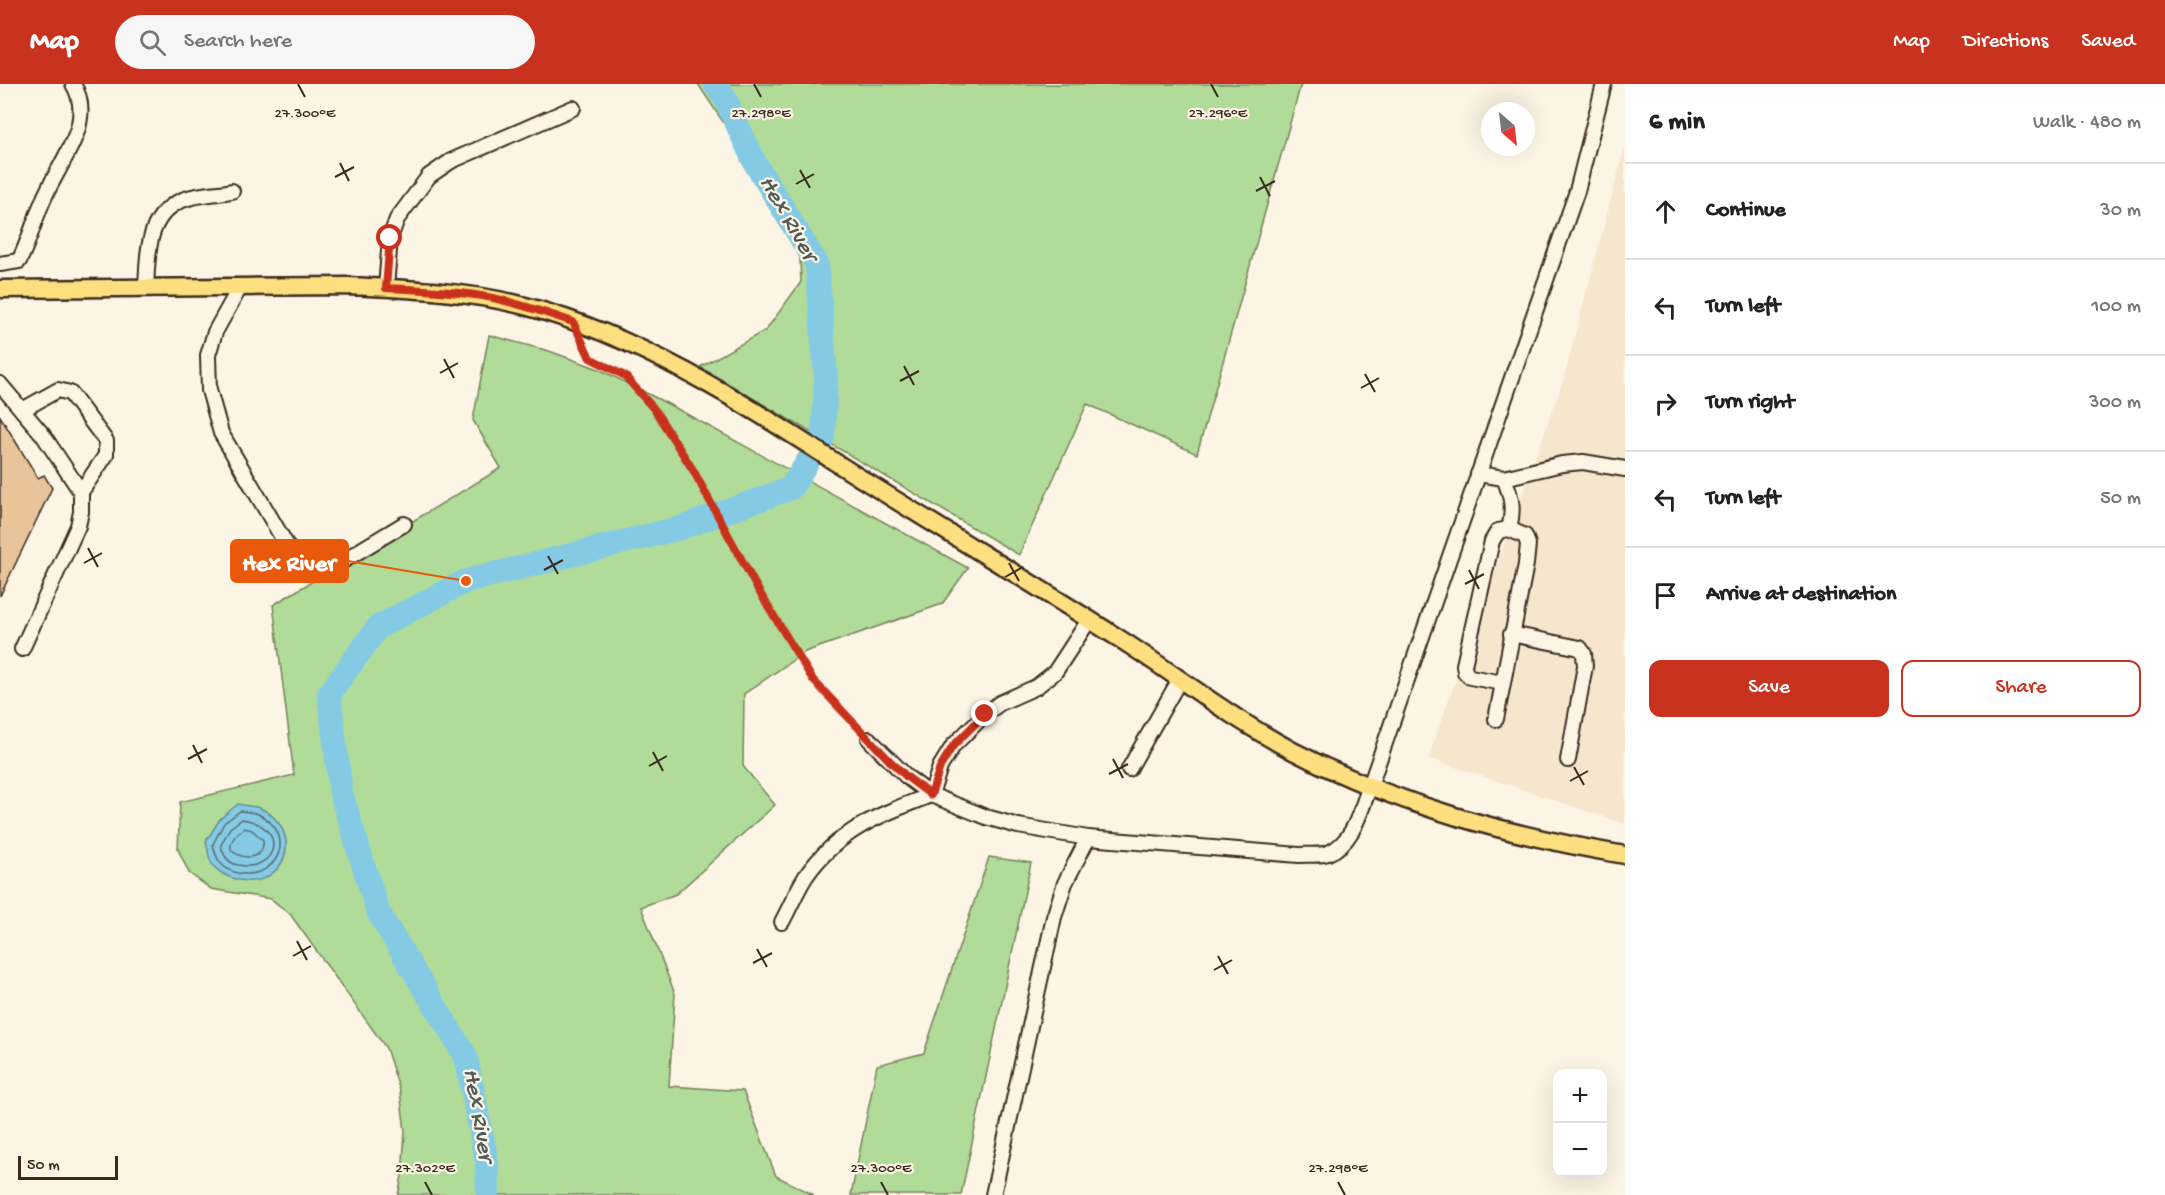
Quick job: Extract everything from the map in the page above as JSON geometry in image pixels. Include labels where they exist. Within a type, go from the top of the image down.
[{"type":"main road","points":[[0,289],[348,286],[452,292],[530,307],[623,339],[730,395],[1089,620],[1259,732],[1326,767],[1370,786],[1463,820],[1521,835],[1625,855]]},
{"type":"street","points":[[0,264],[19,261],[44,197],[79,127],[81,109],[79,93],[73,84]]},
{"type":"street","points":[[869,740],[907,777],[931,795],[986,817],[1018,826],[1088,838],[1299,855],[1328,853],[1341,844],[1352,833],[1370,786],[1577,191],[1604,84]]},
{"type":"street","points":[[386,288],[390,238],[397,219],[429,176],[451,161],[573,108]]},
{"type":"street","points":[[146,288],[150,236],[159,220],[171,206],[186,199],[232,191]]},
{"type":"street","points":[[240,287],[215,332],[208,355],[208,390],[221,433],[290,551],[301,564],[314,570],[324,570],[404,524]]},
{"type":"street","points":[[0,384],[43,435],[81,492],[78,526],[22,649]]},
{"type":"street","points":[[22,410],[58,390],[70,393],[106,441],[106,456],[81,492]]},
{"type":"street","points":[[1478,474],[1504,478],[1562,464],[1583,462],[1625,469]]},
{"type":"street","points":[[1504,478],[1512,500],[1513,514],[1509,529]]},
{"type":"street","points":[[1496,719],[1503,683],[1511,634],[1526,564],[1528,544],[1525,536],[1509,529],[1498,531],[1492,541],[1464,665],[1465,672],[1470,677],[1503,683]]},
{"type":"street","points":[[931,795],[940,767],[953,746],[985,714],[1000,704],[1036,687],[1055,672],[1089,620]]},
{"type":"street","points":[[1511,634],[1580,648],[1584,654],[1585,666],[1568,760]]},
{"type":"street","points":[[1129,769],[1180,679]]},
{"type":"street","points":[[782,922],[805,877],[825,853],[847,833],[871,819],[931,795]]},
{"type":"street","points":[[993,1195],[1054,917],[1065,883],[1088,838]]},
{"type":"path","points":[[573,322],[590,358],[625,376],[654,409],[693,470],[786,639],[813,680],[869,740]]},
{"type":"shaded area","points":[[1625,146],[1625,824],[1428,758],[1564,378]]},
{"type":"green space","points":[[698,84],[1301,84],[1197,454],[1087,404],[1019,555],[700,367],[766,330],[801,282],[799,237]]},
{"type":"green space","points":[[489,335],[549,351],[599,369],[670,405],[968,568],[942,604],[805,652],[744,694],[743,766],[775,805],[676,894],[641,907],[675,994],[669,1086],[743,1091],[776,1176],[814,1195],[398,1195],[402,1176],[405,1131],[400,1091],[386,1048],[290,914],[271,899],[211,889],[189,873],[178,849],[180,802],[294,775],[273,605],[501,468],[473,420]]},
{"type":"green space","points":[[989,857],[1031,863],[961,1195],[851,1195],[877,1065],[924,1053]]},
{"type":"water","points":[[238,804],[260,808],[270,814],[283,830],[286,839],[284,858],[270,875],[263,879],[247,881],[231,878],[217,870],[210,859],[206,841],[220,819]]},
{"type":"building","points":[[0,416],[38,478],[44,475],[52,488],[0,596]]},
{"type":"waterway","name":"Hex River","points":[[488,1195],[487,1163],[466,1057],[378,912],[341,793],[329,694],[378,627],[466,581],[680,528],[791,488],[823,437],[826,378],[817,264],[755,163],[724,96],[715,84]]},
{"type":"place","name":"Hex River","points":[[466,581]]},
{"type":"route","points":[[390,238],[386,288],[452,292],[492,298],[530,307],[573,322],[590,358],[625,376],[654,409],[693,470],[786,639],[813,680],[907,777],[931,795],[940,767],[953,746],[985,714]]}]
